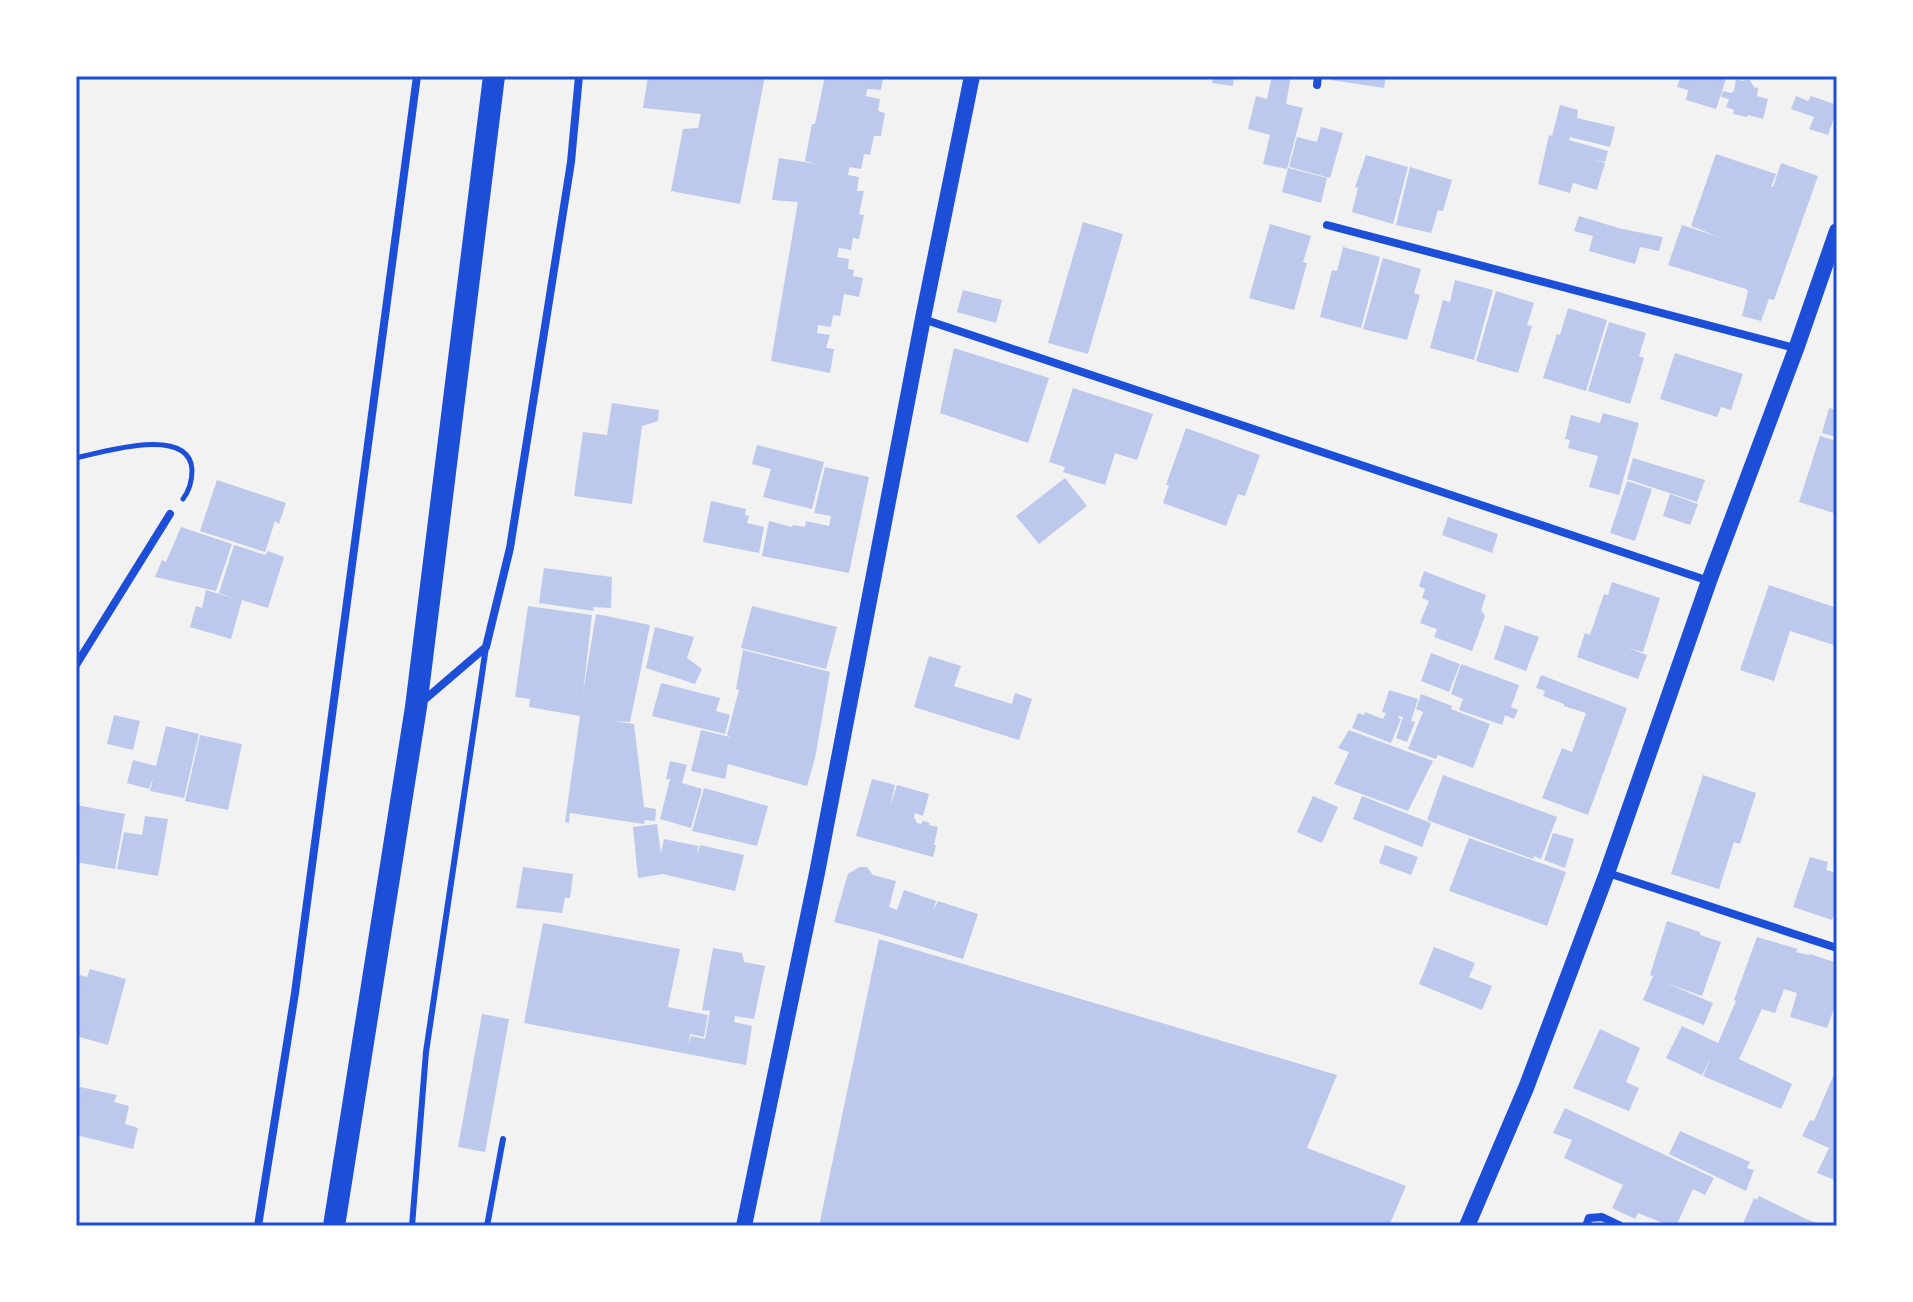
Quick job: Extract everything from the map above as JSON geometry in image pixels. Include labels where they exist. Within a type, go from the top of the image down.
[{"type":"highway","points":[[334,1226],[416,707],[494,76]]},
{"type":"main road","points":[[744,1226],[817,873],[972,76]]},
{"type":"main road","points":[[1467,1226],[1526,1088],[1607,873],[1709,581],[1837,232]]},
{"type":"street","points":[[258,1226],[295,993],[417,76]]},
{"type":"street","points":[[416,707],[486,647],[510,548],[571,162],[579,76]]},
{"type":"street","points":[[1327,225],[1796,349]]},
{"type":"street","points":[[923,318],[1709,581]]},
{"type":"street","points":[[76,665],[170,514]]},
{"type":"street","points":[[1607,873],[1837,948]]},
{"type":"street","points":[[1586,1226],[1589,1218],[1602,1217],[1621,1226]]},
{"type":"lane","points":[[412,1226],[426,1052],[486,647]]},
{"type":"lane","points":[[487,1226],[503,1139]]},
{"type":"path","points":[[76,458],[133,446],[179,448],[189,456],[192,480],[186,496],[170,514]]},
{"type":"building","points":[[648,76],[765,76],[740,204],[671,191],[683,129],[698,128],[701,114],[643,108]]},
{"type":"building","points":[[825,76],[891,76],[890,79],[883,78],[881,90],[867,89],[866,96],[880,99],[878,111],[885,113],[881,136],[874,136],[870,155],[864,154],[861,169],[849,167],[848,175],[859,177],[857,191],[864,191],[859,214],[864,215],[859,239],[853,238],[851,250],[839,248],[837,257],[849,259],[848,269],[854,270],[853,276],[863,278],[859,297],[844,294],[840,316],[833,315],[831,327],[818,325],[817,333],[830,335],[826,348],[834,349],[830,373],[771,361],[798,202],[772,200],[779,158],[817,164],[805,161]]},
{"type":"building","points":[[1214,76],[1234,76],[1233,86],[1212,83]]},
{"type":"building","points":[[1272,76],[1291,76],[1286,104],[1303,108],[1287,169],[1263,164],[1270,135],[1248,129],[1256,96],[1267,99]]},
{"type":"building","points":[[1332,76],[1386,76],[1384,88],[1331,80]]},
{"type":"building","points":[[1681,76],[1727,76],[1716,109],[1686,100],[1688,90],[1677,87]]},
{"type":"building","points":[[1736,79],[1749,79],[1758,88],[1757,96],[1768,99],[1763,119],[1733,114],[1734,110],[1726,107],[1729,99],[1721,97],[1723,91],[1734,91]]},
{"type":"building","points":[[1796,96],[1808,101],[1811,96],[1837,105],[1828,135],[1809,129],[1814,117],[1791,109]]},
{"type":"building","points":[[1560,105],[1578,110],[1577,118],[1615,127],[1610,147],[1570,137],[1569,140],[1608,151],[1605,162],[1594,160],[1605,163],[1597,190],[1573,183],[1570,193],[1538,184],[1549,135],[1552,136]]},
{"type":"building","points":[[1321,127],[1343,133],[1330,178],[1289,167],[1297,137],[1317,142]]},
{"type":"building","points":[[1716,154],[1776,174],[1771,187],[1781,163],[1818,176],[1774,300],[1769,299],[1761,321],[1742,316],[1746,289],[1668,265],[1682,225],[1719,237],[1691,226]]},
{"type":"building","points":[[1366,155],[1408,167],[1393,224],[1352,212],[1358,188],[1355,187]]},
{"type":"building","points":[[1410,167],[1452,180],[1443,211],[1438,210],[1431,233],[1396,225]]},
{"type":"building","points":[[1288,168],[1327,178],[1321,203],[1282,192]]},
{"type":"building","points":[[1579,216],[1663,237],[1659,251],[1640,247],[1635,264],[1589,251],[1593,236],[1574,231]]},
{"type":"building","points":[[1083,222],[1123,234],[1088,354],[1048,343]]},
{"type":"building","points":[[1270,224],[1311,236],[1294,310],[1249,298]]},
{"type":"building","points":[[1343,247],[1380,257],[1361,328],[1320,317],[1332,270],[1337,271]]},
{"type":"building","points":[[1383,258],[1421,269],[1414,293],[1420,295],[1407,340],[1363,329]]},
{"type":"building","points":[[1455,280],[1493,290],[1474,360],[1430,348],[1443,300],[1450,302]]},
{"type":"building","points":[[963,290],[1002,300],[996,323],[957,312]]},
{"type":"building","points":[[1496,291],[1534,303],[1527,325],[1532,326],[1518,373],[1476,361]]},
{"type":"building","points":[[1568,308],[1607,320],[1586,391],[1543,378]]},
{"type":"building","points":[[1609,322],[1646,333],[1639,356],[1644,358],[1630,404],[1588,391]]},
{"type":"building","points":[[954,348],[1049,378],[1028,443],[940,413]]},
{"type":"building","points":[[1675,353],[1743,374],[1731,410],[1721,407],[1717,417],[1660,399]]},
{"type":"building","points":[[1073,388],[1153,414],[1137,460],[1115,453],[1105,485],[1063,472],[1065,467],[1049,462]]},
{"type":"building","points":[[612,403],[659,410],[658,421],[642,426],[632,504],[574,496],[583,432],[607,435]]},
{"type":"building","points":[[1829,408],[1837,410],[1837,437],[1822,433]]},
{"type":"building","points":[[1603,413],[1639,423],[1619,495],[1589,487],[1598,456],[1568,448],[1570,440],[1565,439],[1571,415],[1600,423]]},
{"type":"building","points":[[1186,428],[1260,455],[1245,496],[1238,494],[1226,526],[1163,503],[1169,485],[1166,485]]},
{"type":"building","points":[[1820,436],[1837,441],[1837,514],[1799,502]]},
{"type":"building","points":[[757,445],[824,462],[812,509],[763,497],[771,469],[752,464]]},
{"type":"building","points":[[1633,458],[1705,480],[1697,502],[1627,479]]},
{"type":"building","points":[[825,467],[869,477],[849,573],[762,556],[769,521],[792,527],[805,527],[806,521],[829,526],[831,516],[814,513]]},
{"type":"building","points":[[1065,478],[1087,506],[1039,544],[1016,516]]},
{"type":"building","points":[[217,480],[286,503],[279,524],[275,521],[265,552],[200,531]]},
{"type":"building","points":[[1627,481],[1652,489],[1635,541],[1610,533]]},
{"type":"building","points":[[1670,494],[1698,504],[1690,525],[1663,516]]},
{"type":"building","points":[[711,501],[746,509],[745,515],[749,516],[747,523],[764,527],[759,553],[703,542]]},
{"type":"building","points":[[1448,517],[1498,534],[1492,553],[1442,535]]},
{"type":"building","points":[[181,527],[232,544],[216,591],[155,577],[162,560],[166,562]]},
{"type":"building","points":[[234,545],[265,555],[268,551],[284,557],[268,608],[242,600],[231,639],[190,627],[196,606],[202,608],[206,590],[236,599],[219,593]]},
{"type":"building","points":[[544,568],[612,577],[611,608],[593,607],[594,611],[539,603]]},
{"type":"building","points":[[1424,571],[1486,595],[1481,610],[1485,616],[1472,651],[1434,637],[1437,629],[1420,623],[1429,601],[1422,598],[1425,589],[1419,586]]},
{"type":"building","points":[[1612,582],[1660,598],[1643,652],[1628,648],[1647,655],[1638,679],[1577,657],[1585,633],[1590,635],[1604,594],[1608,595]]},
{"type":"building","points":[[1769,585],[1837,608],[1837,646],[1790,631],[1774,681],[1740,670]]},
{"type":"building","points":[[528,606],[592,615],[583,693],[596,614],[650,625],[630,722],[612,721],[634,724],[644,807],[656,809],[655,821],[645,820],[644,824],[570,813],[569,823],[565,822],[580,716],[529,707],[530,699],[515,697]]},
{"type":"building","points":[[752,606],[837,627],[826,669],[741,648]]},
{"type":"building","points":[[1505,625],[1539,637],[1526,671],[1494,659]]},
{"type":"building","points":[[655,627],[694,637],[687,658],[702,669],[695,684],[646,668]]},
{"type":"building","points":[[743,650],[830,672],[807,786],[728,764],[725,779],[691,771],[701,730],[730,737],[727,735],[739,690],[736,689]]},
{"type":"building","points":[[1431,653],[1460,664],[1449,692],[1421,681]]},
{"type":"building","points":[[929,656],[961,666],[954,686],[1012,704],[1015,693],[1032,699],[1019,740],[914,707]]},
{"type":"building","points":[[1461,664],[1519,685],[1511,707],[1518,710],[1514,719],[1505,715],[1502,725],[1459,710],[1463,699],[1451,694]]},
{"type":"building","points":[[1541,675],[1627,708],[1588,815],[1542,798],[1562,748],[1572,752],[1586,713],[1543,696],[1545,691],[1536,688]]},
{"type":"building","points":[[661,683],[720,698],[716,711],[730,715],[725,734],[652,716]]},
{"type":"building","points":[[1389,690],[1418,699],[1411,721],[1415,722],[1407,742],[1396,738],[1403,717],[1398,718],[1401,719],[1391,743],[1352,728],[1358,713],[1364,715],[1365,712],[1383,719]]},
{"type":"building","points":[[1421,694],[1490,724],[1473,768],[1438,755],[1436,759],[1408,749],[1423,712],[1416,709]]},
{"type":"building","points":[[114,715],[140,721],[133,750],[107,744]]},
{"type":"building","points":[[166,726],[199,734],[184,798],[150,791],[153,778],[149,789],[127,783],[133,760],[156,766]]},
{"type":"building","points":[[1349,730],[1433,761],[1408,811],[1334,784],[1349,752],[1338,748]]},
{"type":"building","points":[[200,735],[242,744],[228,810],[185,801]]},
{"type":"building","points":[[670,761],[687,765],[682,783],[702,789],[691,828],[660,819],[670,779],[666,779]]},
{"type":"building","points":[[1443,775],[1557,817],[1541,859],[1534,856],[1533,859],[1427,820]]},
{"type":"building","points":[[1703,775],[1756,793],[1740,844],[1734,842],[1719,889],[1671,874]]},
{"type":"building","points":[[872,779],[895,785],[890,808],[897,785],[929,794],[923,816],[915,813],[914,817],[917,823],[923,821],[938,827],[933,857],[856,836]]},
{"type":"building","points":[[704,788],[768,806],[757,846],[692,831]]},
{"type":"building","points":[[1313,796],[1338,807],[1322,843],[1297,832]]},
{"type":"building","points":[[1362,796],[1431,823],[1422,847],[1353,819]]},
{"type":"building","points":[[76,805],[125,814],[115,869],[76,862]]},
{"type":"building","points":[[145,816],[168,819],[158,876],[117,869],[124,832],[142,835]]},
{"type":"building","points":[[657,824],[661,853],[664,839],[698,846],[697,856],[700,845],[744,855],[735,891],[663,874],[638,878],[633,827]]},
{"type":"building","points":[[1553,833],[1574,839],[1565,868],[1544,860]]},
{"type":"building","points":[[1469,838],[1566,872],[1547,926],[1449,891]]},
{"type":"building","points":[[1385,845],[1418,857],[1411,875],[1379,863]]},
{"type":"building","points":[[1810,857],[1828,862],[1826,870],[1837,873],[1837,905],[1832,920],[1793,907]]},
{"type":"building","points":[[523,867],[573,874],[570,898],[565,898],[562,913],[516,908]]},
{"type":"building","points":[[859,867],[867,867],[873,875],[896,881],[889,907],[897,910],[904,890],[936,901],[933,911],[938,901],[978,914],[963,959],[834,922],[848,874]]},
{"type":"building","points":[[1667,921],[1721,942],[1702,996],[1666,983],[1713,1003],[1704,1025],[1643,1000],[1653,976],[1650,975]]},
{"type":"building","points":[[543,923],[680,949],[668,1007],[708,1015],[704,1037],[690,1034],[689,1045],[691,1036],[705,1039],[710,1011],[702,1010],[713,948],[742,953],[744,962],[765,966],[754,1019],[735,1016],[734,1022],[752,1026],[746,1065],[524,1023]]},
{"type":"building","points":[[1757,937],[1837,963],[1837,1000],[1827,1028],[1790,1017],[1797,993],[1784,989],[1775,1013],[1762,1009],[1739,1059],[1792,1084],[1781,1109],[1703,1076],[1711,1058],[1702,1075],[1666,1058],[1682,1026],[1718,1043]]},
{"type":"building","points":[[879,939],[1337,1075],[1307,1148],[1406,1186],[1389,1226],[819,1226]]},
{"type":"building","points":[[1434,947],[1475,963],[1469,977],[1492,986],[1482,1010],[1419,984]]},
{"type":"building","points":[[90,969],[126,979],[108,1045],[76,1036],[76,974],[87,977]]},
{"type":"building","points":[[482,1014],[509,1019],[485,1152],[458,1147]]},
{"type":"building","points":[[1600,1029],[1640,1048],[1626,1082],[1639,1088],[1629,1111],[1573,1088]]},
{"type":"building","points":[[1837,1067],[1837,1181],[1817,1173],[1829,1148],[1802,1136],[1810,1120],[1814,1121]]},
{"type":"building","points":[[76,1086],[117,1095],[114,1102],[129,1106],[125,1124],[138,1128],[133,1149],[76,1135]]},
{"type":"building","points":[[1565,1108],[1714,1178],[1705,1195],[1693,1189],[1676,1226],[1664,1226],[1638,1213],[1635,1219],[1612,1208],[1623,1185],[1564,1158],[1572,1140],[1553,1133]]},
{"type":"building","points":[[1680,1131],[1750,1162],[1747,1168],[1754,1170],[1746,1191],[1669,1154]]},
{"type":"building","points":[[1759,1196],[1825,1226],[1742,1226],[1754,1198],[1757,1200]]}]
